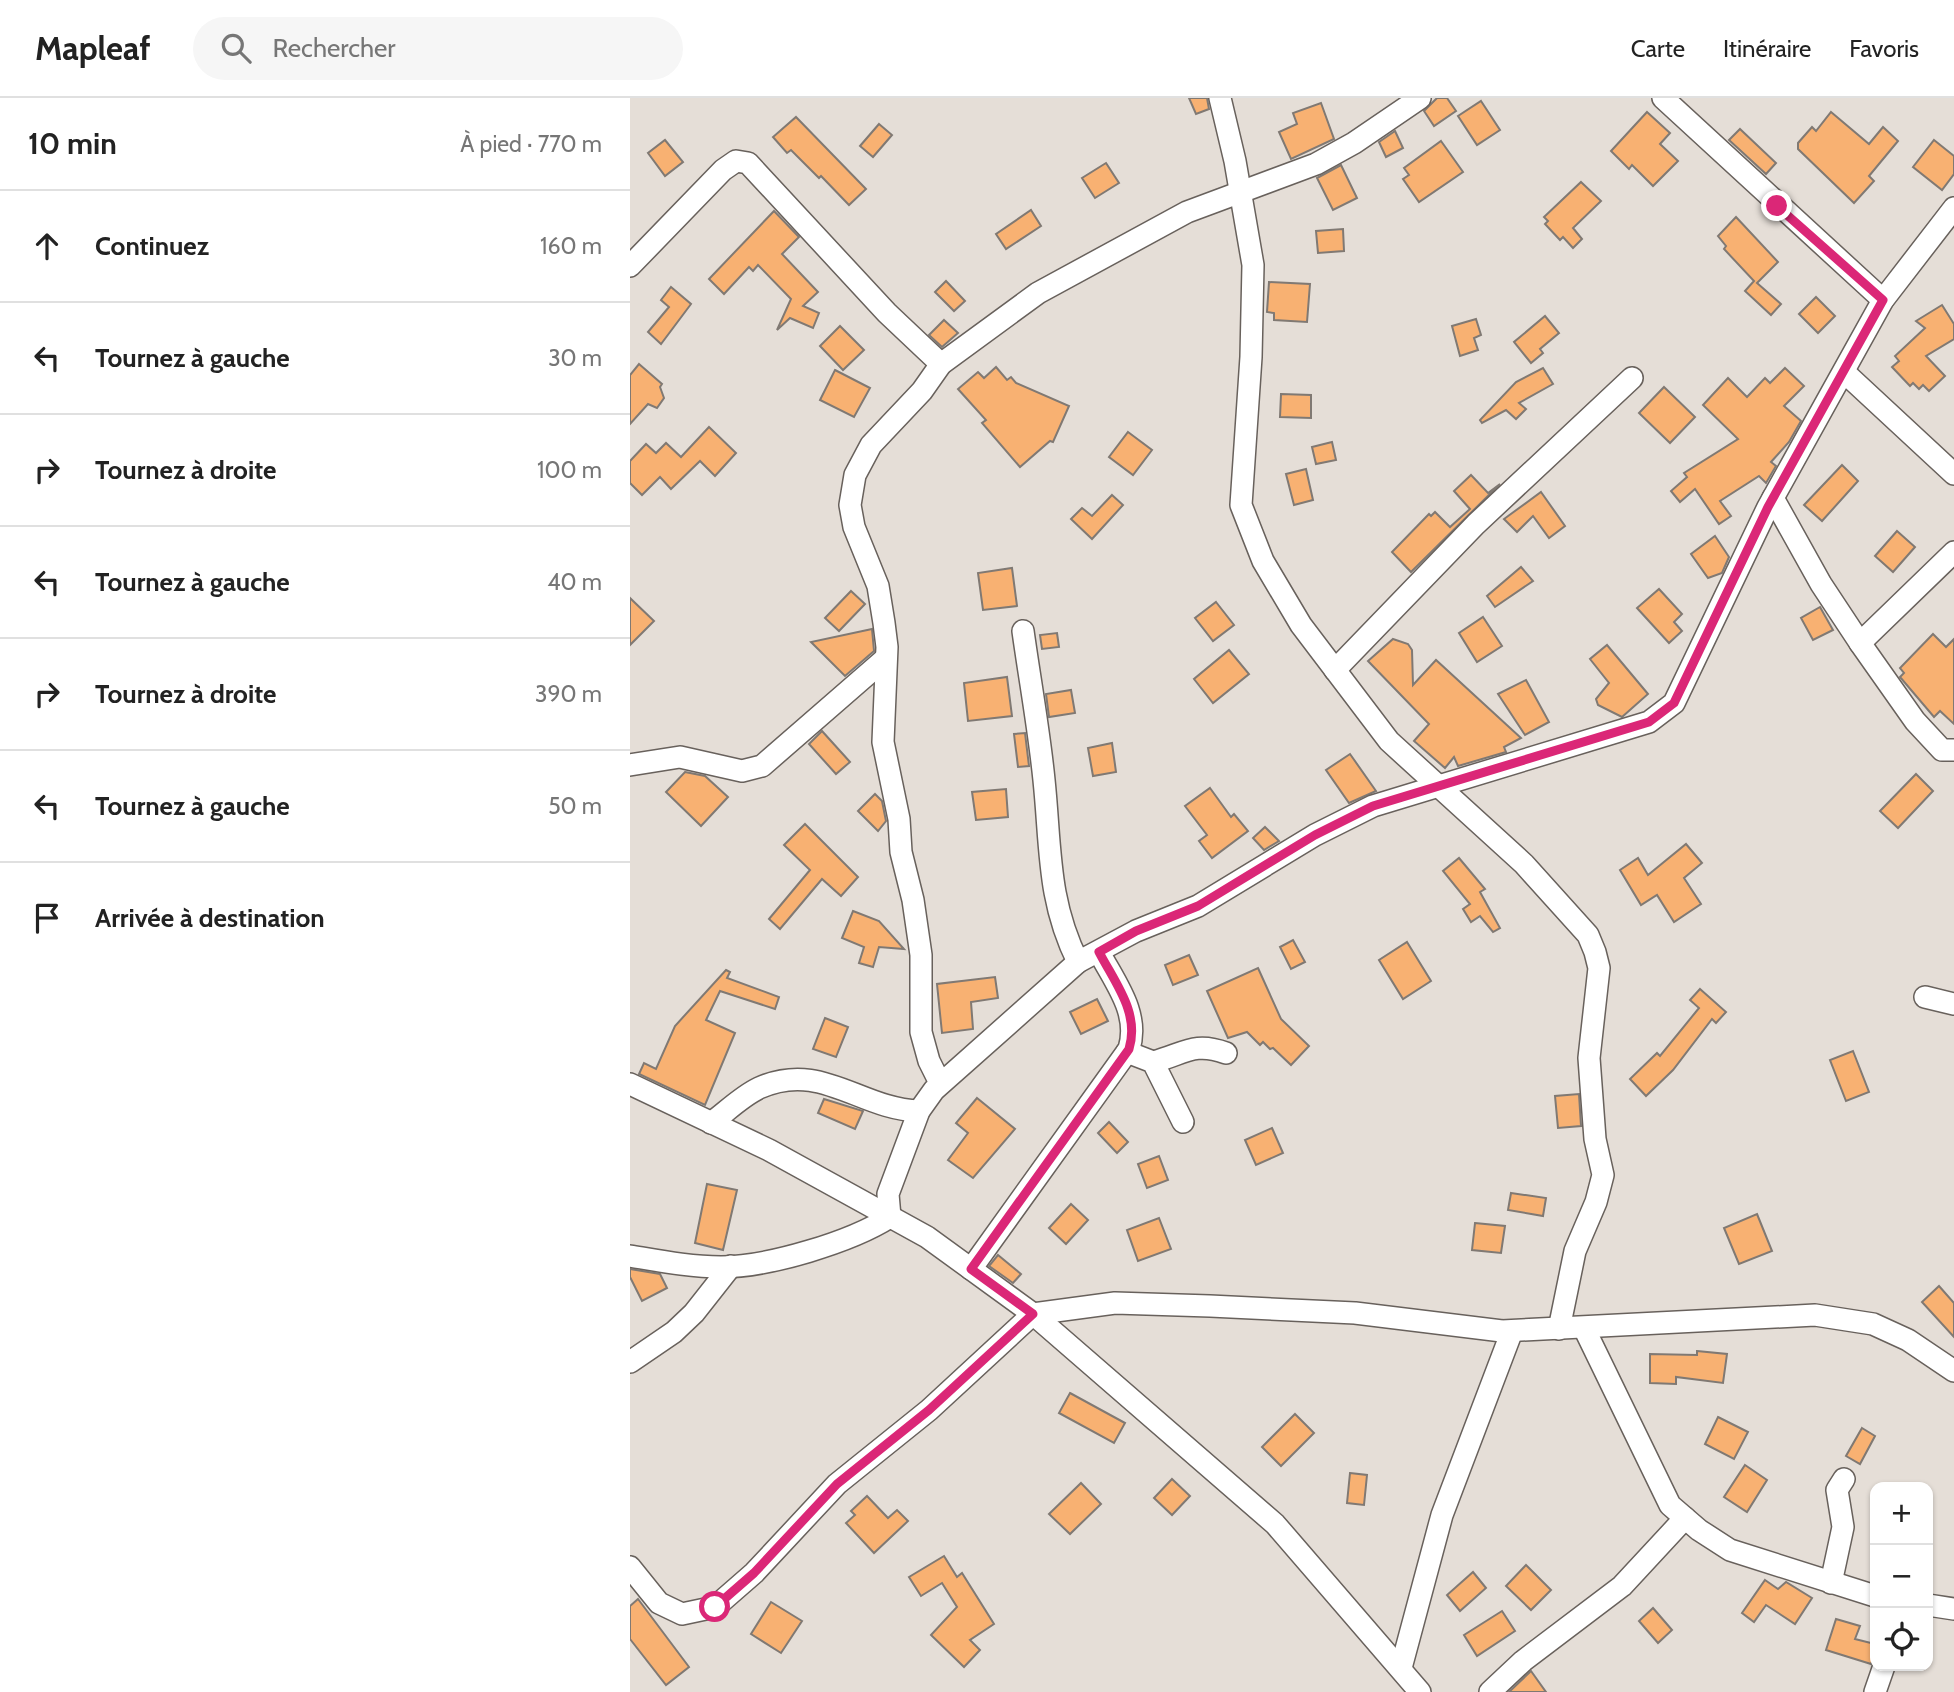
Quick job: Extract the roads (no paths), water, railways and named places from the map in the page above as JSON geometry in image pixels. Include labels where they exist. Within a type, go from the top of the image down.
[{"type":"street","points":[[1220,98],[1235,161],[1253,265],[1254,302],[1241,505],[1263,561],[1301,625],[1389,741],[1524,864],[1588,935],[1595,951],[1599,968],[1589,1058],[1595,1139],[1604,1175],[1596,1202],[1575,1251],[1559,1329]]},
{"type":"street","points":[[940,1083],[929,1061],[921,1032],[920,955],[913,900],[901,852],[899,819],[883,742],[886,635],[878,586],[854,527],[850,505],[855,475],[871,445],[922,391],[941,364],[1038,293],[1187,212],[1239,195],[1325,159],[1420,98]]},
{"type":"street","points":[[1663,98],[1883,300]]},
{"type":"street","points":[[630,266],[723,170],[736,161],[748,163],[887,313],[941,364]]},
{"type":"street","points":[[890,1217],[888,1194],[919,1111],[940,1083],[1078,962],[1136,931],[1198,906],[1315,835],[1373,806],[1649,722],[1674,703],[1773,498],[1883,300],[1954,208]]},
{"type":"street","points":[[1844,372],[1954,474]]},
{"type":"street","points":[[1335,670],[1476,524],[1632,378]]},
{"type":"street","points":[[1773,498],[1821,584],[1930,741],[1942,750],[1954,750]]},
{"type":"street","points":[[1860,643],[1954,552]]},
{"type":"street","points":[[1023,631],[1044,778],[1054,897],[1063,930],[1078,962]]},
{"type":"street","points":[[630,765],[680,757],[742,771],[762,766],[885,659]]},
{"type":"street","points":[[971,1269],[1127,1052],[1133,1035],[1132,1015],[1099,952]]},
{"type":"street","points":[[1925,996],[1954,1004]]},
{"type":"street","points":[[1127,1052],[1153,1062],[1194,1047],[1208,1046],[1226,1053]]},
{"type":"street","points":[[1153,1062],[1183,1122]]},
{"type":"street","points":[[711,1123],[758,1088],[788,1079],[812,1078],[897,1110],[919,1111]]},
{"type":"street","points":[[630,1084],[768,1150],[926,1237],[1033,1314],[1275,1524],[1420,1692]]},
{"type":"street","points":[[630,1256],[683,1264],[731,1266],[827,1246],[870,1230],[890,1217]]},
{"type":"street","points":[[630,1362],[681,1326],[731,1266]]},
{"type":"street","points":[[630,1567],[659,1603],[682,1614],[715,1607],[754,1573],[837,1484],[929,1410],[1033,1314],[1115,1303],[1210,1306],[1355,1313],[1512,1331],[1815,1315],[1873,1324],[1908,1340],[1954,1371]]},
{"type":"street","points":[[1584,1328],[1670,1505],[1730,1550],[1870,1595]]},
{"type":"street","points":[[1401,1668],[1442,1515],[1512,1331]]},
{"type":"street","points":[[1831,1583],[1843,1527],[1837,1490],[1844,1479]]},
{"type":"street","points":[[1490,1692],[1523,1661],[1622,1587],[1685,1518]]},
{"type":"street","points":[[1933,1606],[1954,1609]]},
{"type":"street","points":[[1875,1692],[1882,1671]]}]
